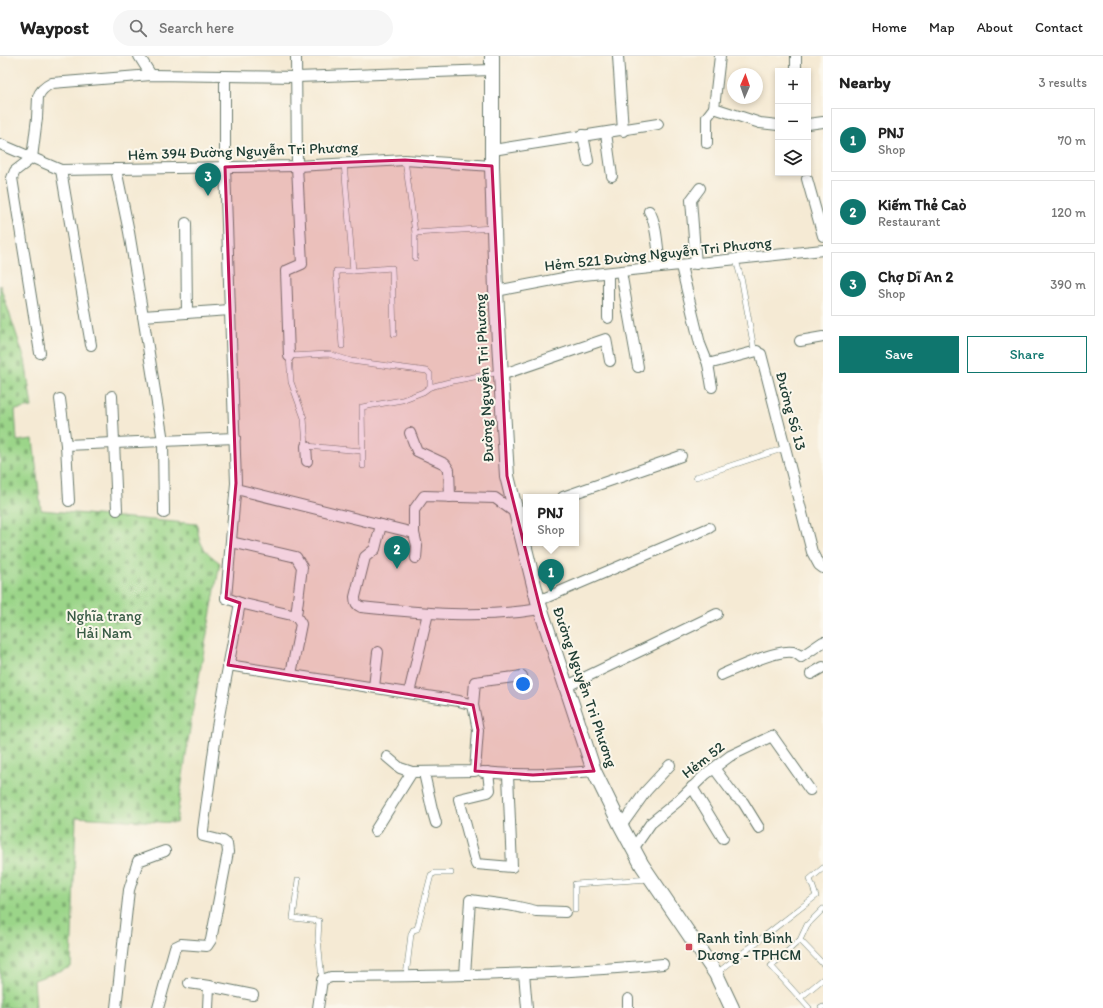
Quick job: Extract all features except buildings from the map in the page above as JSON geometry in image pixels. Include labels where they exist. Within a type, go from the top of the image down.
[{"type":"main road","name":"Đường Nguyễn Tri Phương","points":[[492,56],[492,166],[496,291],[507,476],[521,511],[523,521]]},
{"type":"main road","name":"Đường Nguyễn Tri Phương","points":[[528,546],[539,605],[594,771],[633,849],[651,879],[716,974],[732,1008]]},
{"type":"street","points":[[139,56],[151,74]]},
{"type":"street","points":[[289,356],[286,271],[302,264],[297,166],[296,56]]},
{"type":"street","points":[[618,56],[623,130]]},
{"type":"street","points":[[707,143],[706,117],[714,108],[720,56]]},
{"type":"street","points":[[796,56],[796,68]]},
{"type":"street","points":[[40,353],[12,178],[15,171],[32,158],[38,97],[46,86],[52,83],[151,74],[297,77],[491,70]]},
{"type":"street","points":[[225,76],[225,167],[236,489],[226,598],[240,603],[296,616]]},
{"type":"street","points":[[714,108],[760,123],[775,125]]},
{"type":"street","points":[[811,124],[823,122]]},
{"type":"street","points":[[493,150],[658,124]]},
{"type":"street","points":[[606,133],[612,176]]},
{"type":"street","points":[[583,135],[588,161]]},
{"type":"street","name":"Hẻm 394 Đường Nguyễn Tri Phương","points":[[0,144],[61,170],[297,166],[405,160],[492,166]]},
{"type":"street","points":[[116,169],[129,232],[163,441],[164,513]]},
{"type":"street","points":[[61,170],[91,345]]},
{"type":"street","points":[[807,180],[823,236]]},
{"type":"street","points":[[696,264],[691,200],[700,188]]},
{"type":"street","points":[[649,210],[652,214],[654,223],[660,267]]},
{"type":"street","points":[[186,223],[187,313]]},
{"type":"street","name":"Hẻm 521 Đường Nguyễn Tri Phương","points":[[496,291],[574,276],[823,250]]},
{"type":"street","points":[[681,266],[700,344],[708,364],[712,387]]},
{"type":"street","points":[[621,272],[638,367]]},
{"type":"street","points":[[608,273],[608,318]]},
{"type":"street","points":[[143,316],[230,310]]},
{"type":"street","points":[[800,341],[823,337]]},
{"type":"street","points":[[501,374],[606,339],[610,361]]},
{"type":"street","points":[[708,364],[759,353]]},
{"type":"street","name":"Đường Số 13","points":[[759,353],[812,552],[823,568]]},
{"type":"street","points":[[112,396],[117,510]]},
{"type":"street","points":[[60,399],[66,445],[69,501]]},
{"type":"street","points":[[410,433],[417,451],[445,464],[449,470],[450,497]]},
{"type":"street","points":[[66,445],[235,438]]},
{"type":"street","points":[[306,446],[307,461]]},
{"type":"street","points":[[572,494],[682,456]]},
{"type":"street","points":[[236,489],[414,533]]},
{"type":"street","points":[[416,558],[417,546],[414,533],[414,510],[424,496],[495,498],[521,511]]},
{"type":"street","points":[[381,525],[375,549],[365,557],[354,602],[357,605],[361,607],[428,613],[491,614],[517,613],[539,605],[709,528]]},
{"type":"street","points":[[231,542],[296,557],[302,567],[296,616],[301,624],[291,674]]},
{"type":"street","points":[[158,1008],[175,947],[181,944],[207,946],[211,940],[228,852],[227,844],[223,841],[203,836],[203,830],[217,727],[240,603]]},
{"type":"street","points":[[409,693],[428,613]]},
{"type":"street","points":[[565,687],[716,614]]},
{"type":"street","points":[[721,675],[759,659],[780,653],[793,652],[801,657],[823,642]]},
{"type":"street","points":[[374,687],[378,652]]},
{"type":"street","points":[[228,665],[374,687],[459,701],[473,705]]},
{"type":"street","points":[[811,674],[823,667]]},
{"type":"street","points":[[475,771],[478,730],[473,705],[475,682],[522,676]]},
{"type":"street","name":"Hẻm 52","points":[[633,849],[651,823],[714,768],[730,756],[772,736],[810,790]]},
{"type":"street","points":[[387,757],[400,768],[412,772],[424,773],[475,771],[508,775],[533,775],[594,771]]},
{"type":"street","points":[[621,826],[646,791],[670,765]]},
{"type":"street","points":[[714,768],[735,796],[743,802],[759,828]]},
{"type":"street","points":[[375,831],[412,772]]},
{"type":"street","points":[[488,772],[490,790],[488,792],[455,799],[476,864],[512,867],[508,775]]},
{"type":"street","points":[[424,773],[436,823]]},
{"type":"street","points":[[692,787],[723,838]]},
{"type":"street","points":[[116,1008],[129,890],[138,861],[165,851]]},
{"type":"street","points":[[465,975],[470,900],[514,906],[536,911],[570,911]]},
{"type":"street","points":[[318,1008],[322,980],[331,977],[524,973],[663,964]]},
{"type":"street","points":[[524,973],[527,1008]]},
{"type":"street","points":[[189,983],[253,994]]},
{"type":"street","points":[[208,1008],[209,986]]},
{"type":"lane","points":[[405,160],[415,233],[416,258]]},
{"type":"lane","points":[[344,163],[353,271]]},
{"type":"lane","points":[[415,233],[494,228]]},
{"type":"lane","name":"Đường Số 13","points":[[736,260],[742,282],[754,350],[759,353]]},
{"type":"lane","points":[[342,346],[336,271],[392,268],[394,334]]},
{"type":"lane","points":[[362,452],[306,446],[304,418],[292,382],[289,356],[329,354],[350,361],[427,371],[430,374],[430,387]]},
{"type":"lane","points":[[363,466],[362,407],[402,400],[423,392],[430,387],[453,381],[501,374]]},
{"type":"lane","points":[[696,477],[785,448]]},
{"type":"lane","points":[[716,974],[816,896],[810,878],[823,868]]},
{"type":"lane","points":[[406,976],[411,934],[412,930],[417,929],[431,875],[434,873],[451,873]]},
{"type":"lane","points":[[570,911],[576,884],[651,879]]},
{"type":"lane","points":[[298,880],[293,918],[318,921],[318,939],[322,980]]},
{"type":"lane","points":[[809,1008],[771,966],[800,940],[807,924],[823,910]]},
{"type":"lane","points":[[800,940],[823,964]]},
{"type":"lane","points":[[800,998],[823,979]]},
{"type":"highlighted area","points":[[405,160],[492,166],[507,476],[542,616],[594,771],[533,775],[475,771],[478,730],[473,705],[228,665],[240,603],[226,598],[236,483],[225,167]]},
{"type":"green space","name":"Nghĩa trang Hải Nam","points":[[0,285],[25,360],[32,407],[15,410],[17,441],[33,439],[41,510],[197,524],[199,537],[203,546],[220,563],[192,715],[176,823],[76,817],[71,967],[34,980],[36,1008],[0,1008]]},
{"type":"place","name":"Chợ Dĩ An 2","points":[[208,196]]},
{"type":"place","name":"Kiếm Thẻ Caò","points":[[397,569]]},
{"type":"place","name":"PNJ","points":[[551,592]]},
{"type":"place","name":"Ranh tỉnh Bình Dương - TPHCM","points":[[689,947]]}]
